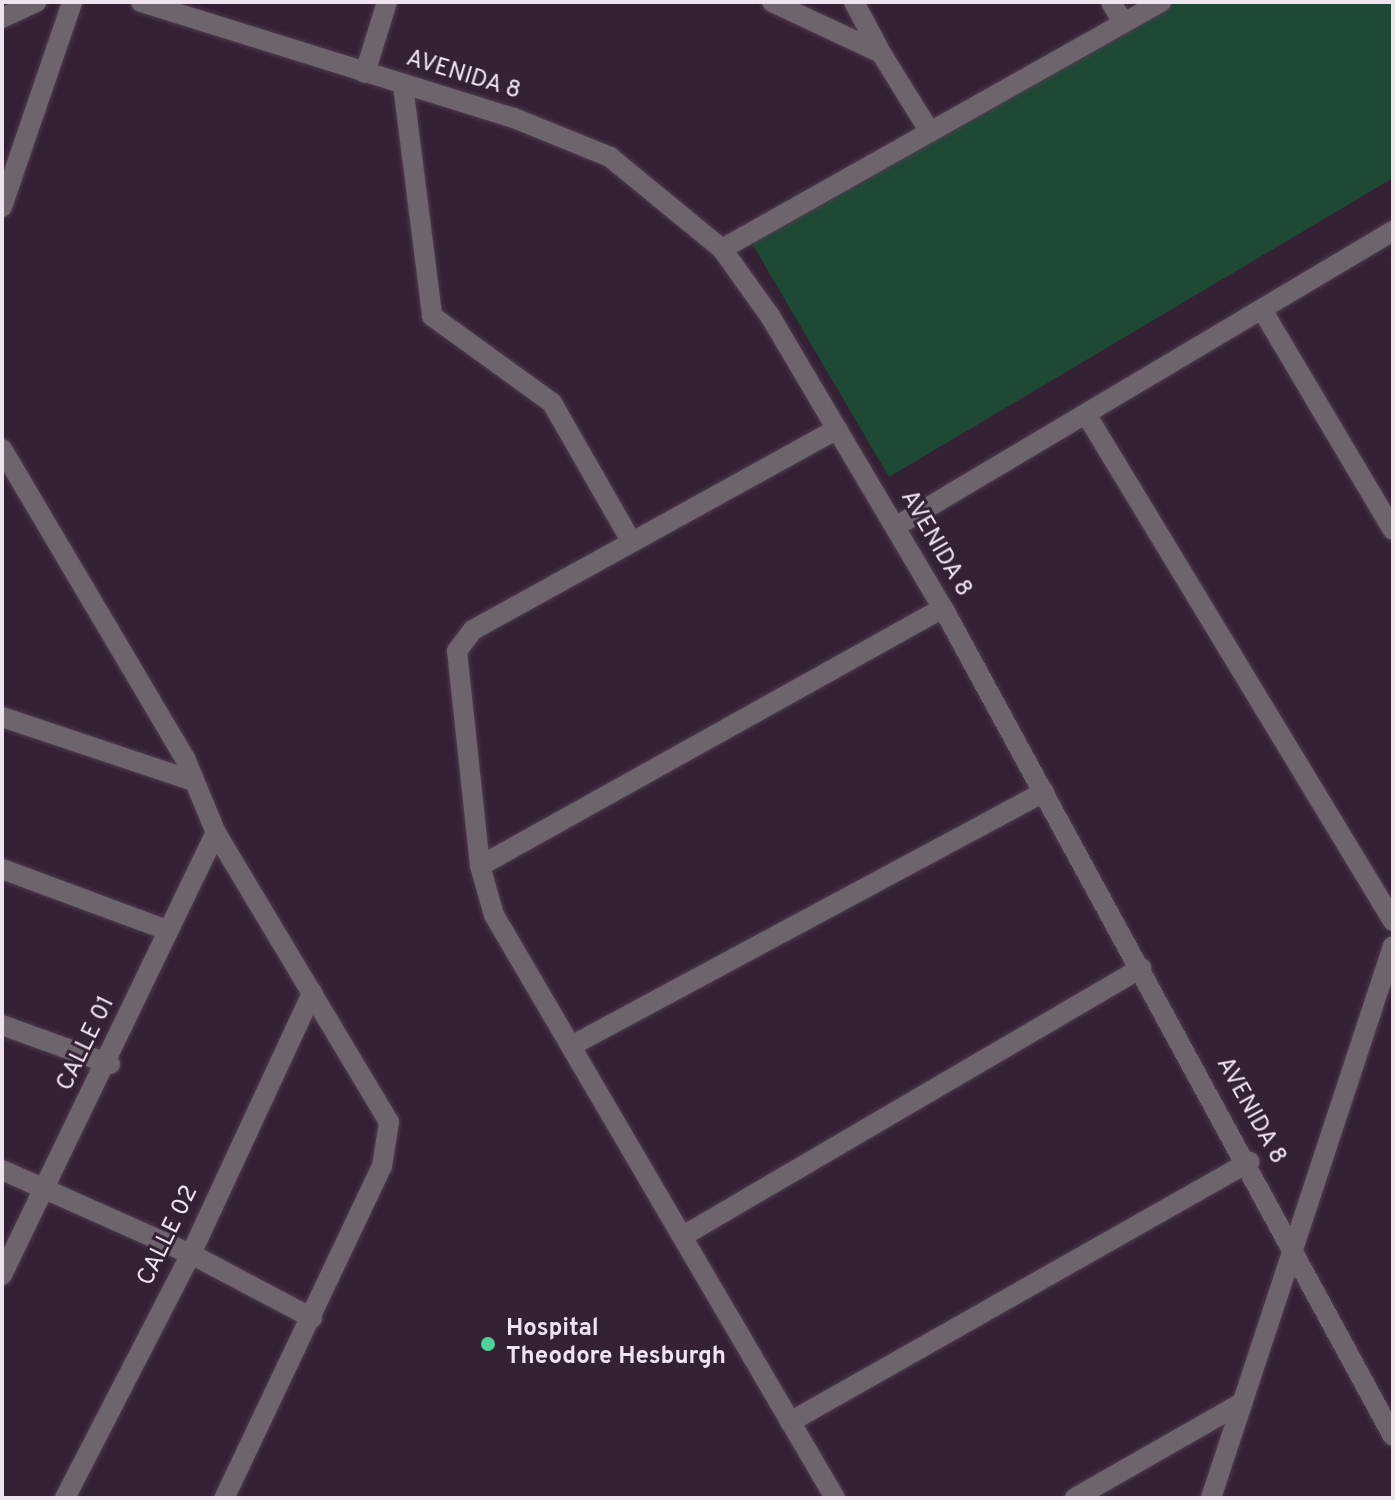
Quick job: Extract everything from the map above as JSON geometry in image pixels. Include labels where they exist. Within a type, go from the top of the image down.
[{"type":"street","points":[[2,18],[36,2]]},
{"type":"street","points":[[2,207],[72,2]]},
{"type":"street","name":"AVENIDA 8","points":[[141,2],[403,85],[610,157],[722,249],[837,429],[943,608],[1249,1162],[1393,1436]]},
{"type":"street","points":[[365,73],[387,2]]},
{"type":"street","points":[[772,2],[881,53]]},
{"type":"street","points":[[854,2],[881,53],[930,132]]},
{"type":"street","points":[[1111,2],[1123,23]]},
{"type":"street","points":[[722,249],[1161,2]]},
{"type":"street","points":[[403,85],[432,316],[552,403],[631,541]]},
{"type":"street","points":[[895,527],[1264,313],[1393,231]]},
{"type":"street","points":[[1264,313],[1393,530]]},
{"type":"street","points":[[1086,414],[1393,921]]},
{"type":"street","points":[[835,1498],[494,915],[480,866],[457,665],[462,639],[631,541],[837,429]]},
{"type":"street","points":[[2,449],[193,781],[216,833],[376,1094],[391,1133],[312,1318],[224,1498]]},
{"type":"street","points":[[480,866],[943,608]]},
{"type":"street","points":[[2,717],[193,781]]},
{"type":"street","points":[[571,1046],[1044,792]]},
{"type":"street","name":"CALLE 01","points":[[2,1275],[43,1185],[110,1064],[167,930],[216,833]]},
{"type":"street","points":[[2,869],[167,930]]},
{"type":"street","points":[[1211,1498],[1393,946]]},
{"type":"street","points":[[683,1236],[1141,968]]},
{"type":"street","name":"CALLE 02","points":[[65,1498],[191,1254],[312,993]]},
{"type":"street","points":[[2,1025],[110,1064]]},
{"type":"street","points":[[790,1422],[1249,1162]]},
{"type":"street","points":[[2,1170],[43,1185],[191,1254],[312,1318]]},
{"type":"street","points":[[1075,1498],[1243,1402]]},
{"type":"green space","points":[[1150,2],[1393,2],[1393,178],[889,477],[750,240]]},
{"type":"place","name":"Hospital Theodore Hesburgh","points":[[488,1344]]}]
